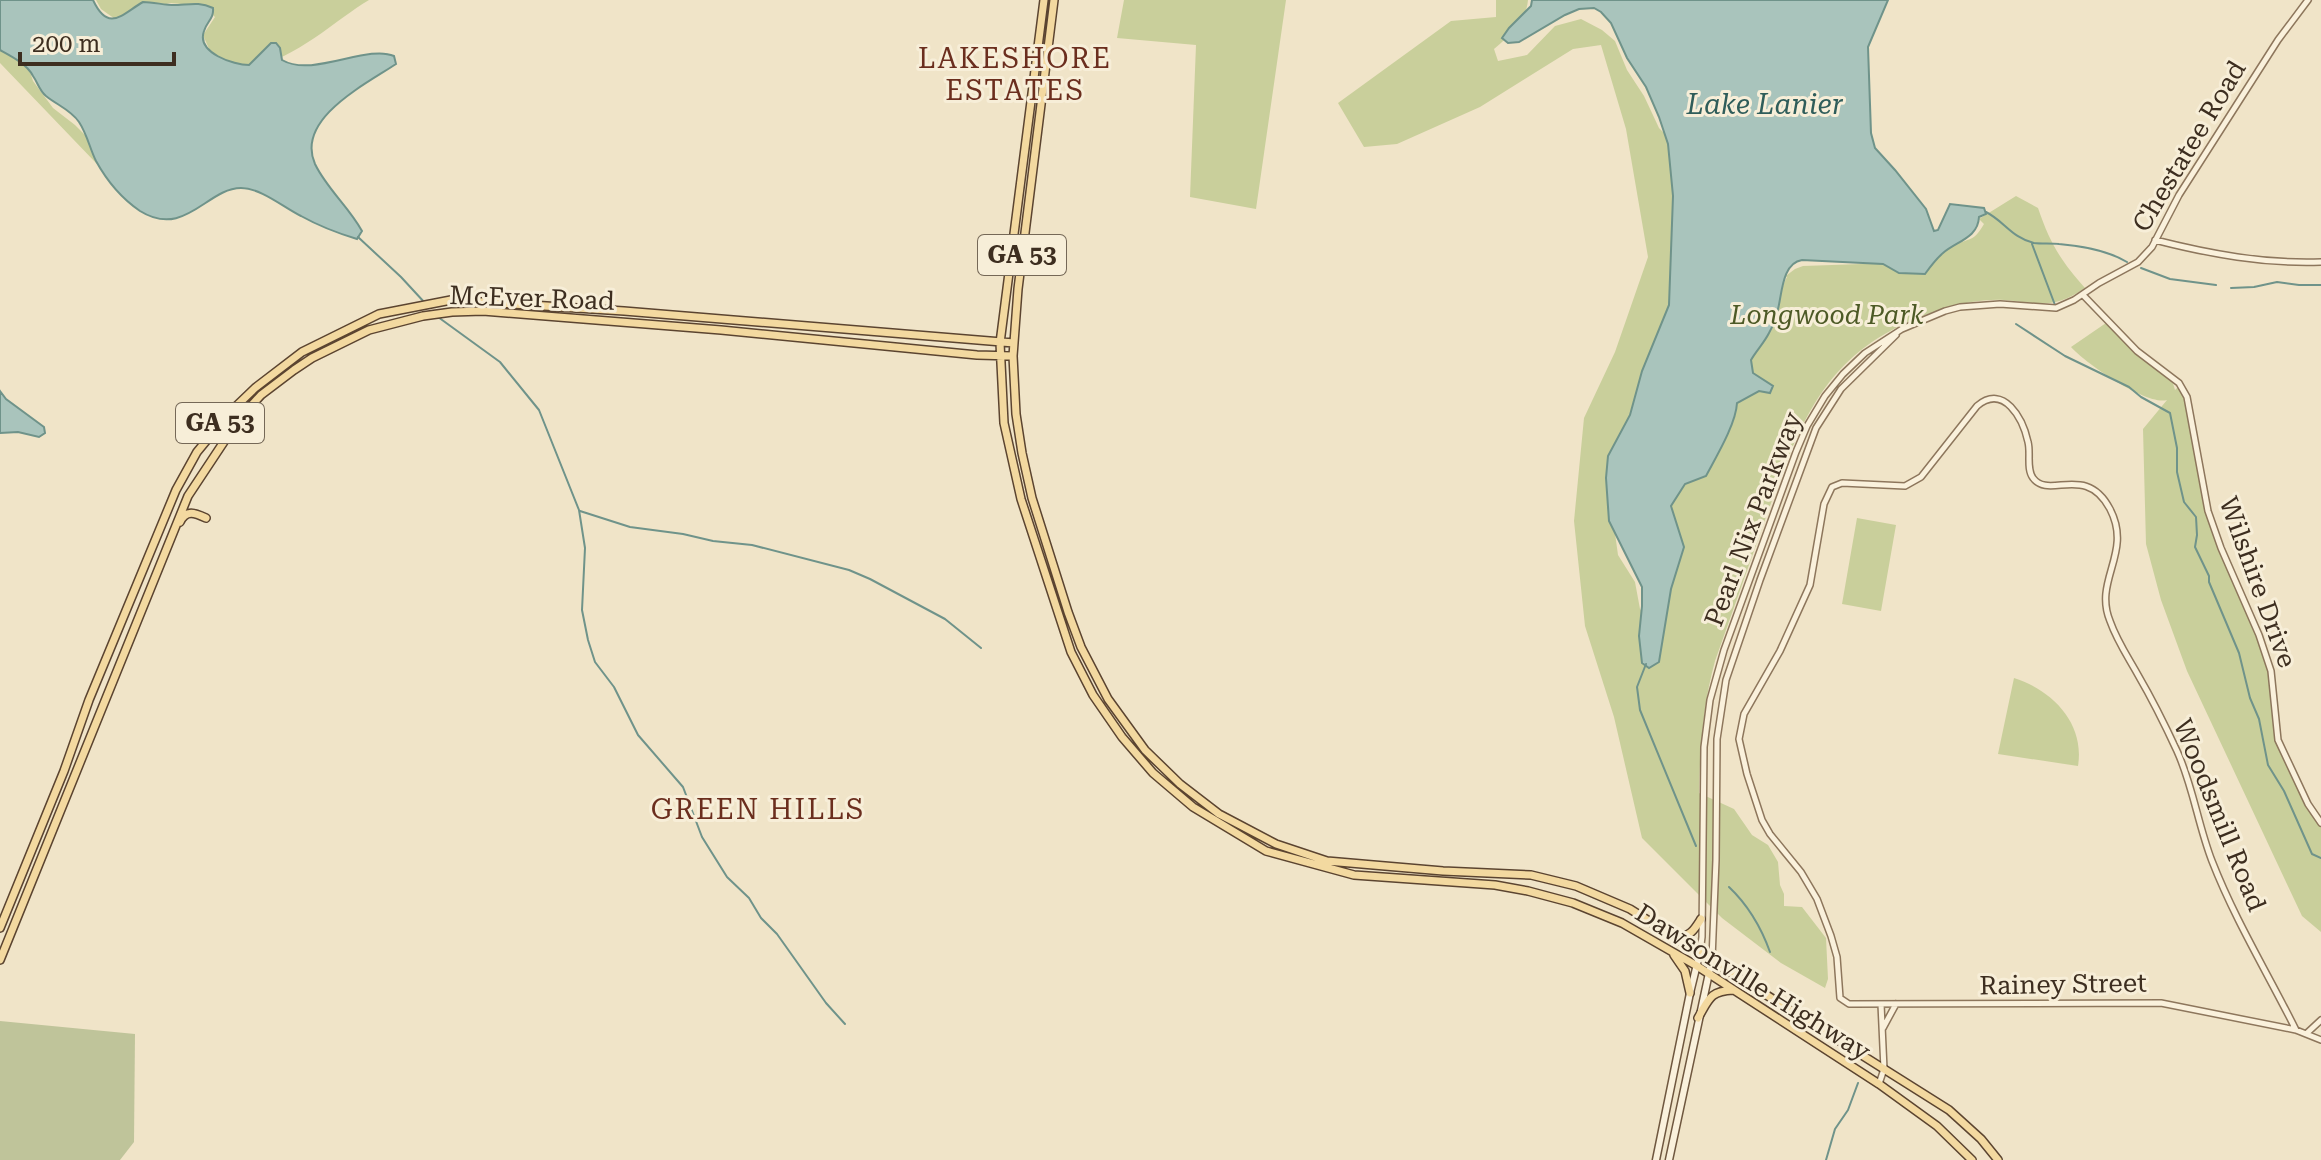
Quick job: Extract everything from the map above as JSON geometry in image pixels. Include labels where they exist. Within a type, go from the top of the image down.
[{"type":"main road","name":"Dawsonville Highway","points":[[1044,0],[1000,343],[1004,423],[1014,474],[1071,652],[1113,725],[1141,759],[1193,807],[1266,851],[1354,875],[1495,885],[1528,891],[1609,916],[1709,973],[1879,1084],[1937,1126],[1972,1160]]},
{"type":"main road","name":"Dawsonville Highway","points":[[1054,0],[1019,277],[1013,356],[1016,414],[1022,453],[1041,527],[1081,647],[1098,684],[1145,750],[1180,784],[1219,814],[1276,844],[1327,861],[1531,875],[1576,886],[1634,911],[1949,1110],[1981,1139],[1998,1160]]},
{"type":"main road","points":[[1027,131],[1038,133]]},
{"type":"main road","name":"McEver Road","points":[[0,928],[64,771],[89,700],[187,468],[230,412],[255,388],[302,352],[379,314],[451,300],[614,310],[1014,343]]},
{"type":"main road","name":"McEver Road","points":[[0,960],[188,496],[239,419],[261,395],[312,358],[369,330],[437,314],[483,311],[1013,356]]},
{"type":"main road","points":[[788,336],[844,337],[853,336],[859,331]]},
{"type":"main road","points":[[160,563],[185,515],[192,512],[206,518]]},
{"type":"main road","points":[[1677,937],[1694,932],[1701,919]]},
{"type":"main road","points":[[1670,950],[1685,971],[1690,993]]},
{"type":"main road","name":"Pearl Nix Parkway","points":[[1656,1160],[1700,952]]},
{"type":"main road","name":"Pearl Nix Parkway","points":[[1669,1160],[1712,959]]},
{"type":"main road","points":[[1698,1018],[1711,996],[1719,991],[1735,990]]},
{"type":"street","name":"Chestatee Road","points":[[1902,329],[1960,307],[2000,304],[2050,308],[2068,304],[2138,262],[2155,240],[2179,195],[2278,40],[2308,0]]},
{"type":"street","points":[[2155,240],[2233,258],[2321,262]]},
{"type":"street","name":"Wilshire Drive","points":[[2083,295],[2137,351],[2184,390],[2190,407],[2208,511],[2271,671],[2278,740],[2308,804],[2321,823]]},
{"type":"street","name":"Pearl Nix Parkway","points":[[1700,952],[1704,747],[1710,700],[1724,650],[1801,439],[1812,418],[1831,388],[1854,362],[1902,329]]},
{"type":"street","name":"Pearl Nix Parkway","points":[[1712,959],[1717,739],[1726,680],[1816,428],[1841,389],[1902,329]]},
{"type":"street","name":"Woodsmill Road","points":[[1934,460],[1977,406],[1987,399],[2000,399],[2007,403],[2024,427],[2030,473],[2037,482],[2047,486],[2085,485],[2107,503],[2119,540],[2106,590],[2110,621],[2177,750],[2216,872],[2296,1030]]},
{"type":"street","name":"Rainey Street","points":[[1934,460],[1921,477],[1905,486],[1842,483],[1830,490],[1824,504],[1810,585],[1780,651],[1744,714],[1739,735],[1744,765],[1762,820],[1817,899],[1837,957],[1840,998],[1849,1004],[2161,1003],[2296,1030],[2321,1040]]},
{"type":"street","points":[[1879,1084],[1884,1069],[1881,1004]]},
{"type":"street","points":[[1882,1029],[1896,1004]]},
{"type":"street","points":[[2307,1033],[2321,1020]]},
{"type":"green space","points":[[96,0],[369,0],[289,54],[254,66],[237,66],[213,58],[203,35],[215,17],[204,6],[170,3],[115,19],[101,9]]},
{"type":"green space","points":[[1124,0],[1286,0],[1256,209],[1190,197],[1196,45],[1117,38]]},
{"type":"green space","name":"Longwood Park","points":[[1496,0],[1528,0],[1521,21],[1494,49],[1498,61],[1527,55],[1555,26],[1581,19],[1615,41],[1659,128],[1679,148],[1680,267],[1666,332],[1610,497],[1618,555],[1635,582],[1640,609],[1656,628],[1684,547],[1671,506],[1685,484],[1706,476],[1737,403],[1772,386],[1752,373],[1751,360],[1774,321],[1787,277],[1774,268],[1787,275],[1803,266],[1883,264],[1899,273],[1925,274],[1945,252],[1977,234],[1984,224],[1979,219],[2016,196],[2038,208],[2057,251],[2085,288],[2055,302],[1996,300],[1958,305],[1904,324],[1872,342],[1846,363],[1826,387],[1808,415],[1780,479],[1715,661],[1703,726],[1699,793],[1734,809],[1752,835],[1768,845],[1778,862],[1784,906],[1802,907],[1826,938],[1828,979],[1825,988],[1781,963],[1722,918],[1642,838],[1614,717],[1585,626],[1574,521],[1584,418],[1615,352],[1648,257],[1626,129],[1601,45],[1573,49],[1480,107],[1397,144],[1364,147],[1338,103],[1451,21],[1496,17]]},
{"type":"green space","points":[[0,43],[24,53],[33,81],[53,108],[96,146],[120,188],[0,63]]},
{"type":"green space","points":[[2106,323],[2140,357],[2172,380],[2175,390],[2182,383],[2192,404],[2203,489],[2225,558],[2275,676],[2278,737],[2293,774],[2321,825],[2321,932],[2302,916],[2187,671],[2161,600],[2146,544],[2143,429],[2167,400],[2158,400],[2132,390],[2089,363],[2071,347]]},
{"type":"green space","points":[[1857,518],[1896,525],[1881,611],[1842,604]]},
{"type":"green space","points":[[2014,678],[2041,691],[2063,710],[2076,736],[2078,766],[1998,754]]},
{"type":"green space","points":[[0,1021],[135,1034],[134,1142],[120,1160],[0,1160]]},
{"type":"water","points":[[0,0],[93,0],[105,16],[111,18],[123,15],[143,2],[204,5],[213,8],[204,31],[206,46],[226,60],[249,65],[271,43],[276,43],[280,48],[282,60],[295,65],[369,54],[394,56],[396,64],[337,105],[315,132],[312,148],[315,164],[362,231],[357,239],[315,223],[264,194],[249,189],[229,190],[183,216],[170,219],[156,218],[140,211],[121,195],[105,175],[76,118],[44,94],[23,64],[0,50]]},
{"type":"water","name":"Lake Lanier","points":[[1532,0],[1888,0],[1868,47],[1871,133],[1875,148],[1926,209],[1934,231],[1938,230],[1950,204],[1984,208],[1986,214],[1979,217],[1971,234],[1943,253],[1925,274],[1899,273],[1883,264],[1802,260],[1790,267],[1773,324],[1751,360],[1753,373],[1773,386],[1770,393],[1759,391],[1737,403],[1729,430],[1706,476],[1685,484],[1671,506],[1684,547],[1671,589],[1659,662],[1649,668],[1642,663],[1639,636],[1642,587],[1609,521],[1606,478],[1608,456],[1630,415],[1642,371],[1669,305],[1673,196],[1668,144],[1646,87],[1627,58],[1611,23],[1601,12],[1594,8],[1579,9],[1519,42],[1508,43],[1502,38],[1531,6]]},
{"type":"water","points":[[0,391],[44,427],[45,433],[39,437],[18,432],[0,433]]},
{"type":"waterway","points":[[1986,212],[2026,241],[2094,249],[2127,262]]},
{"type":"waterway","points":[[358,237],[425,303]]},
{"type":"waterway","points":[[2032,244],[2055,305]]},
{"type":"waterway","points":[[2141,268],[2170,279],[2216,285]]},
{"type":"waterway","points":[[2231,288],[2277,282],[2321,285]]},
{"type":"waterway","points":[[438,317],[500,362],[539,410],[579,510],[585,548],[582,610],[595,662],[614,687],[638,735],[683,787],[702,837],[727,877],[749,898],[761,918],[777,934],[826,1003],[845,1024]]},
{"type":"waterway","points":[[2016,324],[2065,356],[2129,387],[2170,413],[2184,502],[2196,517],[2195,547],[2239,653],[2250,698],[2259,719],[2268,765],[2284,791],[2312,854],[2321,858]]},
{"type":"waterway","points":[[580,511],[630,527],[752,545],[849,570],[945,619],[981,648]]},
{"type":"waterway","points":[[1646,664],[1637,687],[1640,710],[1696,846]]},
{"type":"waterway","points":[[1729,887],[1753,917],[1770,952]]},
{"type":"waterway","points":[[1826,1160],[1835,1129],[1848,1110],[1858,1083]]},
{"type":"district","name":"LAKESHORE ESTATES","points":[[1015,74]]},
{"type":"district","name":"GREEN HILLS","points":[[758,809]]}]
